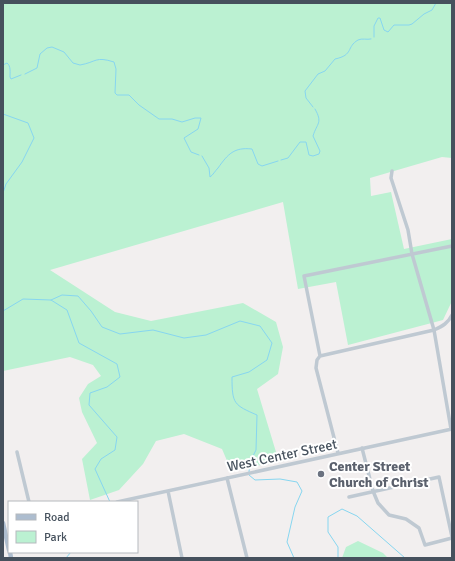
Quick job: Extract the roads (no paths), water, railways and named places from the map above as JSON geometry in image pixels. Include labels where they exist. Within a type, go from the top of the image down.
[{"type":"main road","points":[[5,526],[8,545]]},
{"type":"street","points":[[392,170],[390,178],[408,230],[412,254],[434,330],[452,429]]},
{"type":"street","points":[[338,453],[316,368],[317,360],[320,356],[304,276],[452,246]]},
{"type":"street","points":[[320,356],[434,330],[447,323],[452,315]]},
{"type":"street","name":"West Center Street","points":[[123,501],[452,429]]},
{"type":"street","points":[[349,497],[373,491],[439,477],[452,538],[425,545],[420,528],[406,519],[389,514],[378,503],[373,491],[362,448]]},
{"type":"street","points":[[17,452],[29,501]]},
{"type":"street","points":[[227,478],[247,558]]},
{"type":"street","points":[[168,491],[182,558]]},
{"type":"waterway","points":[[374,37],[374,26],[378,18],[380,18],[384,30],[388,32],[394,25],[412,24],[424,14],[432,10],[436,3]]},
{"type":"waterway","points":[[313,107],[306,98],[305,91],[318,74],[325,71],[335,59],[345,55],[352,45],[358,40],[371,39]]},
{"type":"waterway","points":[[25,74],[37,68],[40,54],[47,48],[52,47],[64,52],[73,63],[80,65],[96,60],[108,60],[114,62],[116,69],[115,93],[117,95],[129,95],[139,105],[159,119],[172,119],[182,122],[195,118],[201,118],[198,129],[184,138],[191,152],[199,155]]},
{"type":"waterway","points":[[3,65],[7,63],[9,66],[11,79],[21,75]]},
{"type":"waterway","points":[[281,160],[288,158],[300,142],[306,142],[309,155],[313,156],[319,154],[320,151],[313,136],[319,120],[315,109]]},
{"type":"waterway","points":[[3,114],[28,123],[34,138],[22,162],[6,184],[3,193]]},
{"type":"waterway","points":[[202,156],[209,168],[210,177],[228,155],[240,149],[252,149],[258,164],[262,166],[278,161]]},
{"type":"waterway","points":[[51,300],[62,295],[78,296],[102,327],[120,334],[153,330],[184,338],[206,335],[240,321],[260,326],[272,343],[267,360],[249,372],[232,377],[233,393],[236,402],[243,409],[257,415],[256,450],[250,462],[249,472]]},
{"type":"waterway","points":[[3,311],[23,299],[51,300],[67,310],[79,343],[117,364],[120,377],[107,387],[90,393],[89,405],[117,437],[115,450],[101,459],[95,469],[110,501]]},
{"type":"waterway","points":[[249,475],[255,480],[280,479],[297,482],[302,491],[295,507],[287,542],[294,558]]},
{"type":"waterway","points":[[338,558],[338,547],[328,532],[328,517],[342,509],[357,516],[405,558]]},
{"type":"waterway","points":[[66,558],[70,553]]},
{"type":"place","name":"Center Street Church of Christ","points":[[321,474]]}]
